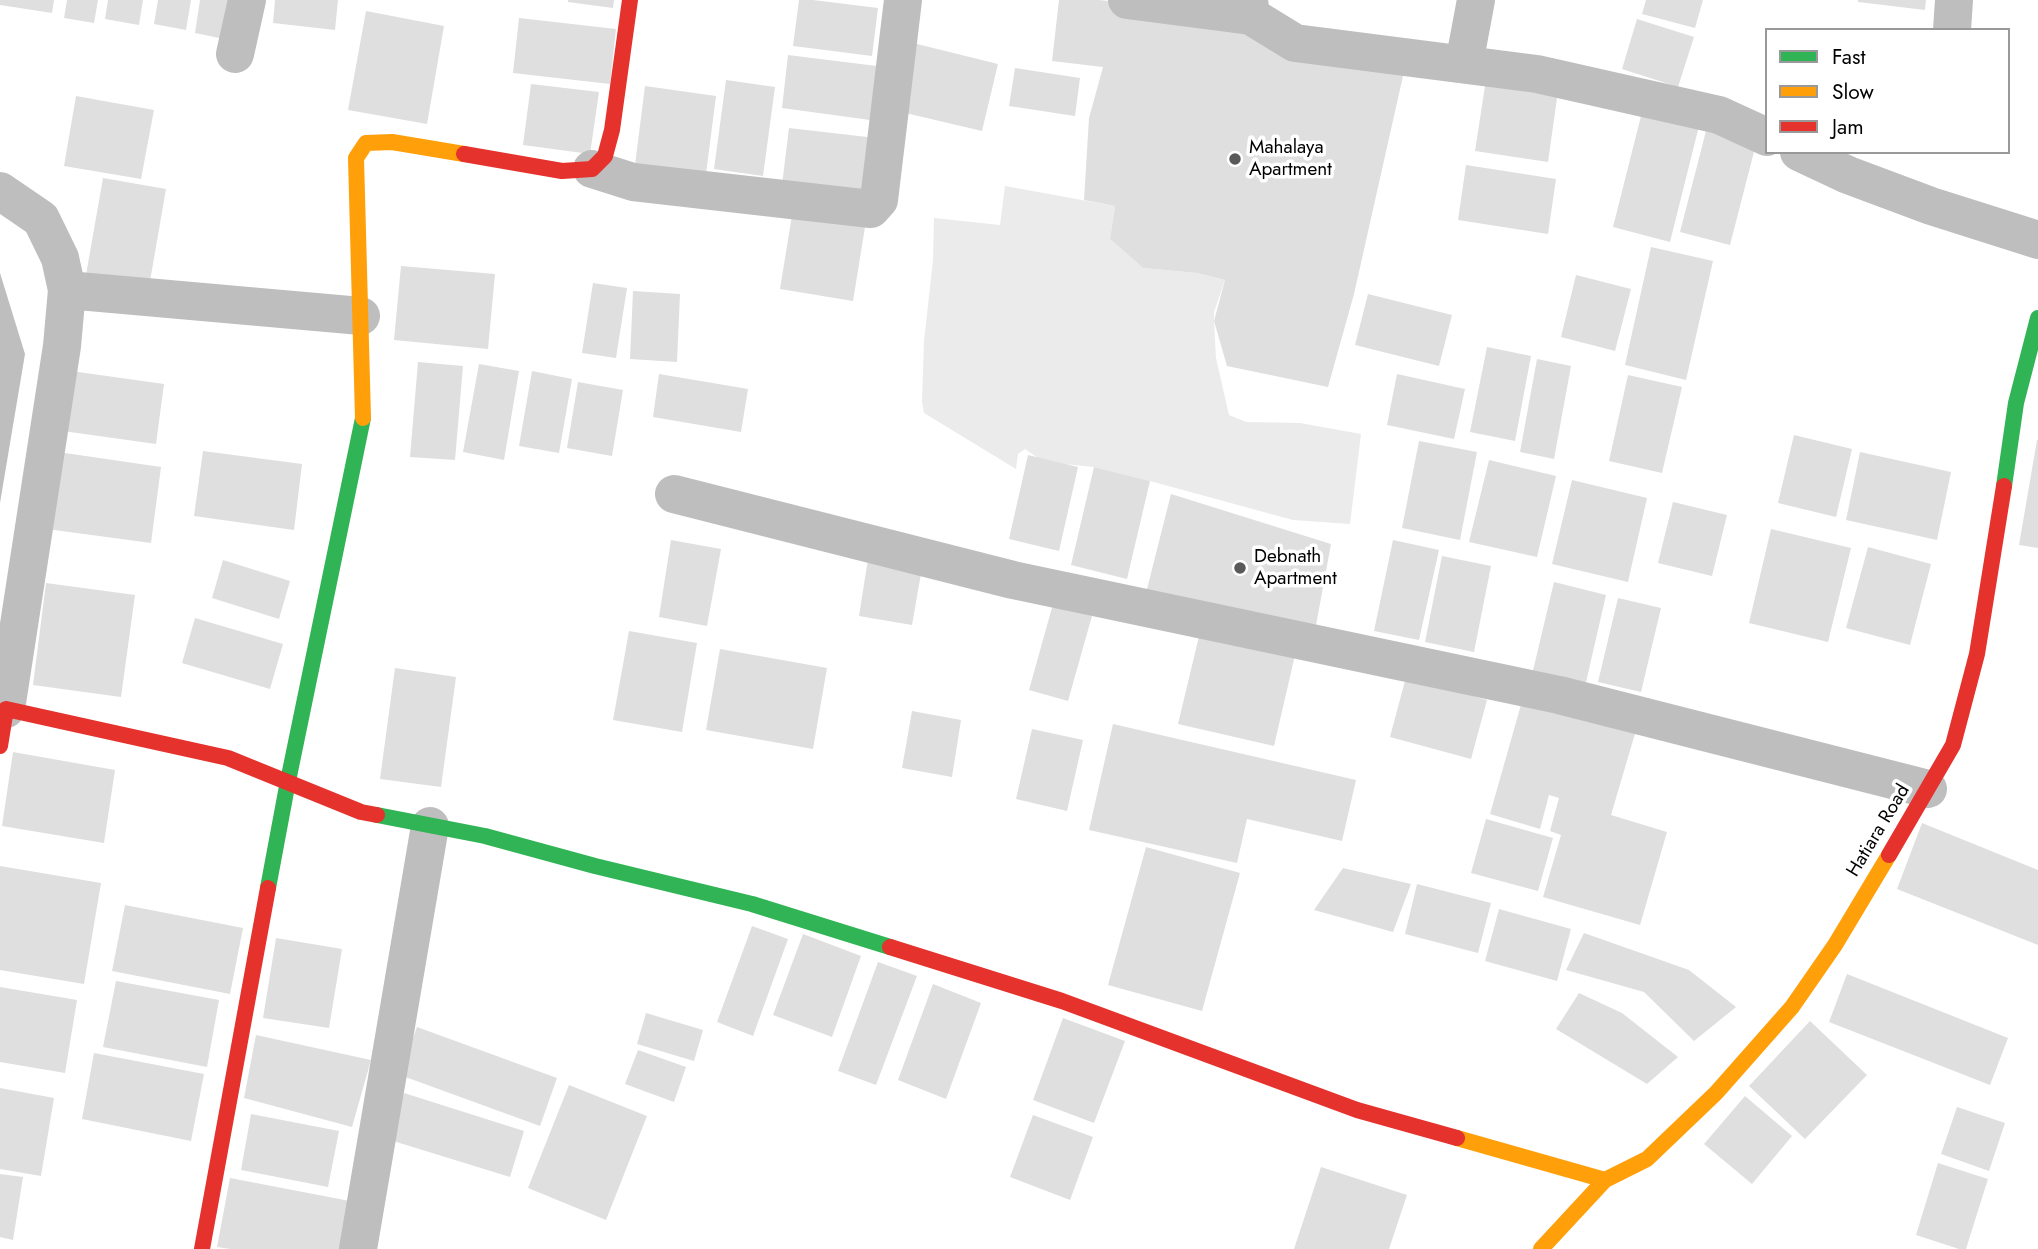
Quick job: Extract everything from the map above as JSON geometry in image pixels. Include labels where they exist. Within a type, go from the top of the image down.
[{"type":"street","points":[[235,54],[247,0]]},
{"type":"street","points":[[592,169],[605,156],[612,130],[630,0]]},
{"type":"street","points":[[202,1249],[288,781],[364,415],[356,158],[366,143],[391,142],[562,171],[592,169],[633,182],[871,209],[879,200],[903,0]]},
{"type":"street","points":[[1127,0],[1250,8],[1295,44],[1537,74],[1719,115],[1765,136]]},
{"type":"street","points":[[1464,64],[1476,0]]},
{"type":"street","points":[[1952,28],[1954,0]]},
{"type":"street","points":[[1803,154],[1848,175],[1931,206],[2038,240]]},
{"type":"street","points":[[0,191],[41,219],[60,258],[68,290],[62,346],[3,728],[228,758],[361,812],[485,836],[752,904],[1062,1001],[1357,1110],[1605,1181]]},
{"type":"street","points":[[68,290],[361,316]]},
{"type":"street","name":"Hatiara Road","points":[[1541,1249],[1605,1181],[1647,1159],[1716,1093],[1792,1007],[1835,946],[1953,745],[1977,653],[2016,403],[2038,318]]},
{"type":"street","points":[[674,494],[1013,580],[1559,695],[1928,789]]},
{"type":"street","points":[[358,1249],[430,826]]},
{"type":"shaded area","points":[[1005,186],[1115,206],[1110,239],[1143,268],[1197,273],[1225,280],[1214,312],[1214,321],[1216,358],[1229,415],[1246,422],[1300,423],[1361,434],[1350,524],[1293,520],[1094,467],[1038,458],[1025,449],[1018,454],[1016,469],[924,413],[924,341],[933,260],[934,218],[1000,225]]},
{"type":"shaded area","points":[[0,273],[25,354],[0,503]]},
{"type":"building","points":[[0,0],[54,0],[52,13],[0,5]]},
{"type":"building","points":[[67,0],[98,0],[94,23],[64,18]]},
{"type":"building","points":[[108,0],[143,0],[139,25],[105,19]]},
{"type":"building","points":[[158,0],[191,0],[186,30],[154,24]]},
{"type":"building","points":[[200,0],[236,0],[229,40],[195,33]]},
{"type":"building","points":[[275,0],[338,0],[335,30],[273,23]]},
{"type":"building","points":[[568,0],[614,0],[613,8]]},
{"type":"building","points":[[799,0],[878,8],[872,56],[793,46]]},
{"type":"building","name":"Mahalaya Apartment","points":[[1059,0],[1099,0],[1251,16],[1403,76],[1354,294],[1328,387],[1227,366],[1214,321],[1225,280],[1197,273],[1143,268],[1110,239],[1115,206],[1084,200],[1089,118],[1103,67],[1052,61]]},
{"type":"building","points":[[1646,0],[1703,0],[1695,28],[1642,14]]},
{"type":"building","points":[[1858,0],[1926,0],[1925,10]]},
{"type":"building","points":[[366,11],[444,26],[427,124],[348,110]]},
{"type":"building","points":[[519,18],[616,29],[610,84],[513,73]]},
{"type":"building","points":[[1637,19],[1694,37],[1678,87],[1622,69]]},
{"type":"building","points":[[913,43],[998,64],[982,131],[897,111]]},
{"type":"building","points":[[788,55],[877,66],[870,120],[782,108]]},
{"type":"building","points":[[1015,68],[1080,78],[1075,116],[1009,106]]},
{"type":"building","points":[[1487,73],[1559,84],[1548,162],[1475,151]]},
{"type":"building","points":[[726,80],[775,87],[763,176],[714,169]]},
{"type":"building","points":[[531,84],[599,92],[590,154],[523,145]]},
{"type":"building","points":[[645,86],[716,96],[706,174],[635,165]]},
{"type":"building","points":[[76,96],[154,110],[141,179],[64,166]]},
{"type":"building","points":[[1642,112],[1699,126],[1670,242],[1613,227]]},
{"type":"building","points":[[789,128],[876,138],[869,195],[782,185]]},
{"type":"building","points":[[1706,131],[1756,144],[1730,245],[1680,232]]},
{"type":"building","points":[[1466,165],[1556,179],[1548,234],[1458,220]]},
{"type":"building","points":[[103,178],[166,189],[149,287],[86,275]]},
{"type":"building","points":[[793,209],[866,221],[853,301],[780,289]]},
{"type":"building","points":[[1651,247],[1713,261],[1686,380],[1625,365]]},
{"type":"building","points":[[401,266],[495,274],[488,349],[394,340]]},
{"type":"building","points":[[1576,275],[1631,289],[1615,351],[1561,337]]},
{"type":"building","points":[[593,283],[627,288],[616,358],[582,353]]},
{"type":"building","points":[[633,291],[680,294],[677,362],[630,359]]},
{"type":"building","points":[[1368,294],[1452,315],[1439,366],[1355,345]]},
{"type":"building","points":[[1487,347],[1531,356],[1515,441],[1470,432]]},
{"type":"building","points":[[1537,359],[1571,366],[1554,459],[1520,452]]},
{"type":"building","points":[[418,362],[463,366],[455,460],[410,457]]},
{"type":"building","points":[[479,364],[519,371],[504,460],[463,452]]},
{"type":"building","points":[[71,371],[164,384],[156,444],[63,431]]},
{"type":"building","points":[[532,371],[572,379],[559,453],[519,446]]},
{"type":"building","points":[[659,374],[748,389],[741,432],[653,417]]},
{"type":"building","points":[[1397,374],[1465,389],[1454,439],[1387,425]]},
{"type":"building","points":[[1628,375],[1682,387],[1662,473],[1609,461]]},
{"type":"building","points":[[578,382],[623,390],[612,456],[567,448]]},
{"type":"building","points":[[1794,435],[1852,449],[1836,517],[1778,503]]},
{"type":"building","points":[[2038,440],[2038,548],[2019,545]]},
{"type":"building","points":[[1419,441],[1477,452],[1460,540],[1402,528]]},
{"type":"building","points":[[203,451],[302,464],[294,530],[194,516]]},
{"type":"building","points":[[58,452],[161,467],[151,543],[47,529]]},
{"type":"building","points":[[1860,452],[1951,472],[1937,540],[1846,520]]},
{"type":"building","points":[[1028,455],[1078,467],[1059,551],[1009,539]]},
{"type":"building","points":[[1489,460],[1556,476],[1537,557],[1469,542]]},
{"type":"building","points":[[1094,467],[1150,481],[1127,579],[1071,565]]},
{"type":"building","points":[[1572,480],[1647,498],[1628,582],[1552,564]]},
{"type":"building","name":"Debnath Apartment","points":[[1171,494],[1331,544],[1314,636],[1146,593]]},
{"type":"building","points":[[1673,502],[1727,515],[1712,576],[1658,563]]},
{"type":"building","points":[[1771,529],[1851,548],[1828,642],[1749,623]]},
{"type":"building","points":[[671,540],[721,549],[707,626],[659,617]]},
{"type":"building","points":[[1393,540],[1439,550],[1419,640],[1374,631]]},
{"type":"building","points":[[1868,547],[1931,564],[1910,645],[1846,628]]},
{"type":"building","points":[[1442,556],[1491,566],[1474,652],[1425,642]]},
{"type":"building","points":[[868,559],[922,568],[912,625],[859,616]]},
{"type":"building","points":[[223,560],[290,581],[279,619],[212,598]]},
{"type":"building","points":[[1554,582],[1606,595],[1584,691],[1531,679]]},
{"type":"building","points":[[46,583],[135,595],[121,697],[33,685]]},
{"type":"building","points":[[1618,598],[1661,608],[1641,692],[1598,682]]},
{"type":"building","points":[[1053,604],[1092,616],[1068,701],[1029,690]]},
{"type":"building","points":[[195,618],[283,644],[270,689],[182,663]]},
{"type":"building","points":[[629,631],[697,643],[682,732],[613,720]]},
{"type":"building","points":[[1200,632],[1295,655],[1274,746],[1178,724]]},
{"type":"building","points":[[720,649],[827,668],[813,749],[706,730]]},
{"type":"building","points":[[395,668],[456,677],[441,787],[380,779]]},
{"type":"building","points":[[1406,677],[1487,700],[1471,759],[1390,737]]},
{"type":"building","points":[[1524,694],[1637,727],[1611,815],[1667,832],[1640,925],[1543,897],[1561,835],[1550,831],[1559,798],[1549,795],[1540,829],[1490,814]]},
{"type":"building","points":[[912,711],[961,720],[952,777],[902,768]]},
{"type":"building","points":[[1113,724],[1356,780],[1342,841],[1247,819],[1237,863],[1089,830]]},
{"type":"building","points":[[1032,729],[1083,740],[1067,811],[1016,799]]},
{"type":"building","points":[[13,752],[115,770],[104,843],[2,826]]},
{"type":"building","points":[[1486,819],[1553,838],[1538,891],[1471,873]]},
{"type":"building","points":[[1922,823],[2038,870],[2038,945],[1897,889]]},
{"type":"building","points":[[1146,847],[1240,873],[1202,1011],[1108,985]]},
{"type":"building","points":[[0,866],[101,883],[84,984],[0,970]]},
{"type":"building","points":[[1343,868],[1411,884],[1393,932],[1314,910]]},
{"type":"building","points":[[1417,884],[1491,903],[1478,953],[1405,934]]},
{"type":"building","points":[[125,905],[243,928],[230,994],[112,971]]},
{"type":"building","points":[[1499,909],[1571,929],[1557,981],[1485,961]]},
{"type":"building","points":[[752,926],[788,939],[753,1036],[717,1022]]},
{"type":"building","points":[[1584,933],[1689,970],[1736,1007],[1694,1041],[1644,992],[1566,970]]},
{"type":"building","points":[[803,934],[861,956],[832,1037],[773,1015]]},
{"type":"building","points":[[276,938],[342,949],[329,1028],[263,1018]]},
{"type":"building","points":[[878,962],[917,976],[876,1085],[838,1071]]},
{"type":"building","points":[[1847,974],[2008,1038],[1990,1085],[1829,1022]]},
{"type":"building","points":[[116,981],[219,1000],[207,1067],[103,1047]]},
{"type":"building","points":[[933,984],[981,1003],[946,1099],[898,1080]]},
{"type":"building","points":[[0,987],[77,1000],[65,1073],[0,1062]]},
{"type":"building","points":[[1579,993],[1622,1013],[1678,1057],[1647,1084],[1556,1029]]},
{"type":"building","points":[[646,1013],[703,1030],[694,1061],[637,1044]]},
{"type":"building","points":[[1063,1018],[1125,1041],[1094,1123],[1033,1100]]},
{"type":"building","points":[[1810,1021],[1867,1075],[1805,1139],[1749,1086]]},
{"type":"building","points":[[417,1027],[557,1078],[540,1126],[400,1075]]},
{"type":"building","points":[[256,1035],[371,1060],[352,1127],[244,1098]]},
{"type":"building","points":[[638,1050],[686,1067],[674,1102],[625,1084]]},
{"type":"building","points":[[94,1053],[204,1074],[191,1141],[82,1119]]},
{"type":"building","points":[[569,1085],[647,1116],[606,1220],[528,1188]]},
{"type":"building","points":[[0,1088],[54,1098],[41,1176],[0,1169]]},
{"type":"building","points":[[404,1093],[524,1131],[510,1177],[390,1140]]},
{"type":"building","points":[[1745,1096],[1792,1136],[1752,1184],[1704,1144]]},
{"type":"building","points":[[1957,1107],[2005,1123],[1989,1171],[1941,1154]]},
{"type":"building","points":[[251,1114],[339,1131],[328,1187],[241,1170]]},
{"type":"building","points":[[1033,1115],[1093,1137],[1070,1200],[1010,1177]]},
{"type":"building","points":[[1938,1163],[1988,1179],[1966,1249],[1916,1235]]},
{"type":"building","points":[[1321,1167],[1407,1195],[1389,1249],[1294,1249]]},
{"type":"building","points":[[0,1174],[23,1177],[13,1240],[0,1237]]},
{"type":"building","points":[[230,1178],[355,1202],[346,1249],[217,1247]]},
{"type":"traffic: fast","points":[[2004,486],[2016,403],[2038,318]]},
{"type":"traffic: fast","points":[[268,888],[363,418]]},
{"type":"traffic: fast","points":[[377,815],[485,836],[752,904],[890,947]]},
{"type":"traffic: slow","points":[[363,418],[356,158],[366,143],[392,142],[464,154]]},
{"type":"traffic: slow","points":[[1541,1249],[1605,1180],[1647,1159],[1716,1093],[1792,1007],[1835,945],[1889,855]]},
{"type":"traffic: slow","points":[[1457,1138],[1605,1180]]},
{"type":"traffic: jam","points":[[464,154],[562,171],[592,169],[605,156],[612,130],[630,0]]},
{"type":"traffic: jam","points":[[1889,855],[1953,745],[1977,654],[2004,486]]},
{"type":"traffic: jam","points":[[0,746],[6,709],[228,758],[361,812],[377,815]]},
{"type":"traffic: jam","points":[[202,1249],[268,888]]},
{"type":"traffic: jam","points":[[890,947],[1062,1001],[1357,1110],[1457,1138]]},
{"type":"place","name":"Mahalaya Apartment","points":[[1235,159]]},
{"type":"place","name":"Debnath Apartment","points":[[1240,568]]}]
